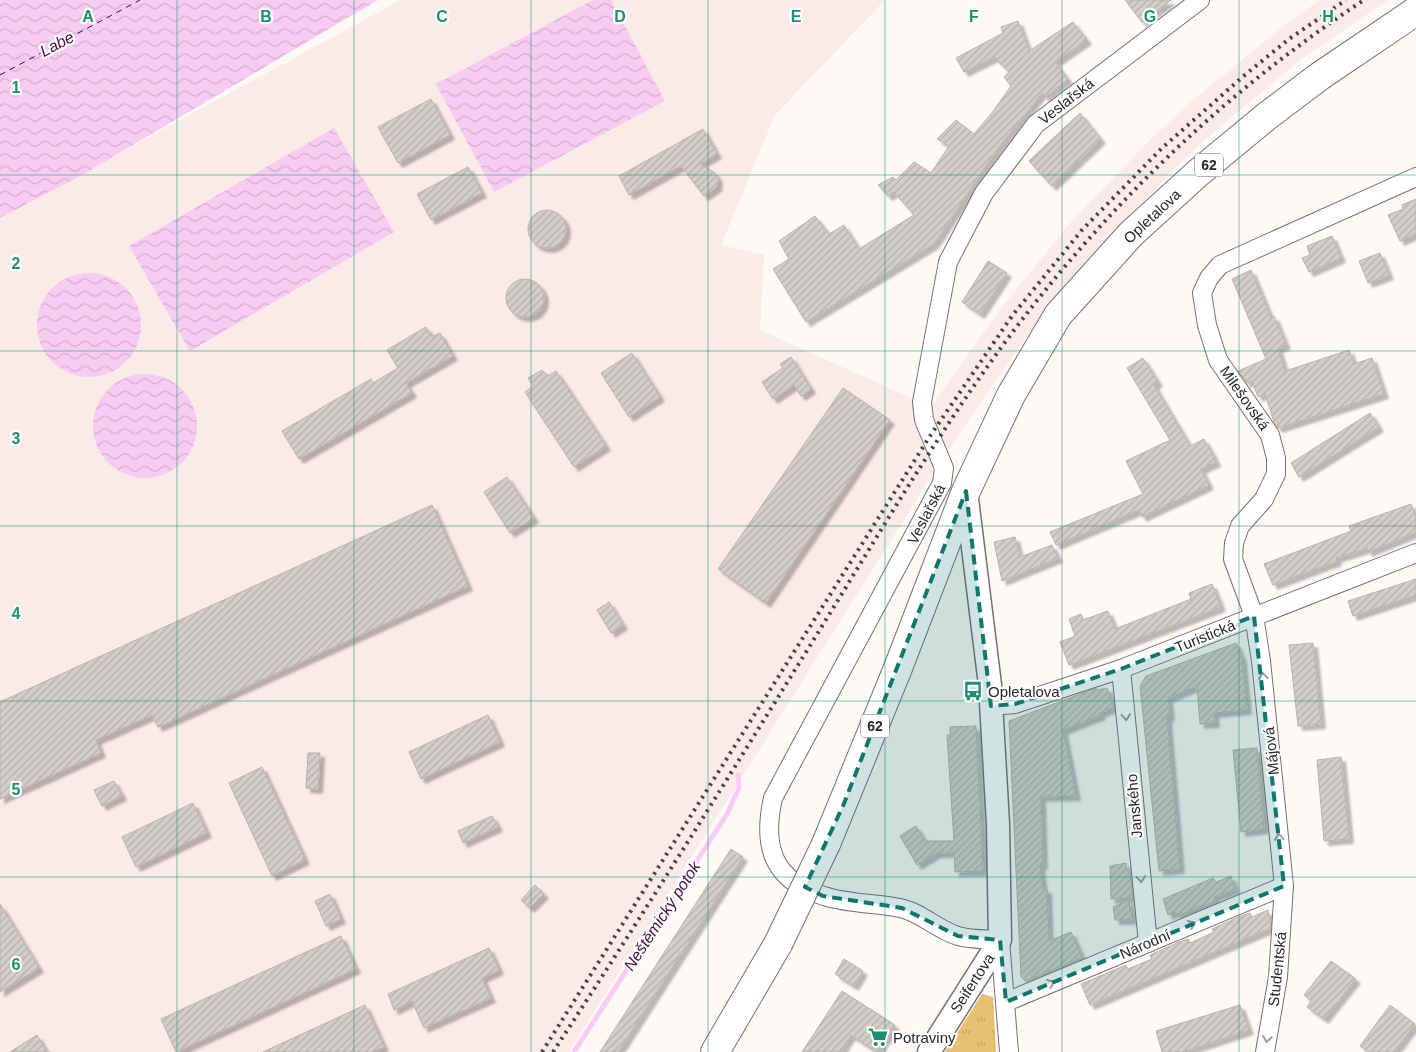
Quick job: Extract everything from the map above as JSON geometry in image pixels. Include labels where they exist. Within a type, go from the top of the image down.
[{"type":"main road","name":"Opletalova","points":[[715,1052],[778,944],[826,844],[891,686],[966,491],[1011,395],[1058,315],[1131,234],[1267,116],[1320,76],[1416,11]]},
{"type":"street","name":"Veslařská","points":[[1000,940],[958,936],[902,908],[823,896],[791,880],[776,862],[768,841],[769,817],[773,798],[942,483],[944,468],[924,420],[922,402],[948,262],[963,231],[984,193],[1036,124],[1200,0]]},
{"type":"street","name":"Milešovská","points":[[1254,616],[1233,559],[1234,542],[1240,526],[1264,499],[1276,474],[1276,458],[1270,435],[1218,360],[1207,325],[1202,293],[1209,278],[1220,265],[1416,177]]},
{"type":"street","points":[[966,491],[991,706],[998,824],[1000,940],[1010,1052]]},
{"type":"street","name":"Turistická","points":[[991,706],[1015,704],[1121,669],[1416,553]]},
{"type":"street","name":"Májová","points":[[1254,616],[1262,671],[1284,886]]},
{"type":"street","name":"Janského","points":[[1121,669],[1148,943]]},
{"type":"street","name":"Národní","points":[[1006,1002],[1284,886]]},
{"type":"street","name":"Studentská","points":[[1265,1052],[1278,977],[1284,886]]},
{"type":"street","name":"Seifertova","points":[[928,1052],[1000,940]]},
{"type":"highlighted area","points":[[966,491],[991,706],[1015,704],[1121,669],[1254,616],[1284,886],[1006,1002],[1000,940],[958,936],[902,908],[823,896],[805,887],[843,806]]},
{"type":"shaded area","points":[[401,0],[885,0],[775,115],[721,245],[764,255],[760,330],[931,407],[1001,308],[1072,221],[1152,138],[1192,101],[1281,28],[1320,0],[1388,0],[1303,58],[1217,129],[1178,165],[1100,246],[1031,330],[946,453],[569,1052],[0,1052],[0,218]]},
{"type":"green space","points":[[982,994],[993,997],[996,1052],[945,1052]]},
{"type":"water","name":"Labe","points":[[0,0],[378,0],[84,174],[0,218]]},
{"type":"water","points":[[593,0],[611,0],[665,101],[494,192],[436,84]]},
{"type":"water","points":[[334,128],[394,232],[190,351],[129,246]]},
{"type":"water","points":[[89,273],[109,277],[126,288],[137,305],[141,325],[137,345],[126,362],[109,373],[89,377],[69,373],[52,362],[41,345],[37,325],[41,305],[52,288],[69,277]]},
{"type":"water","points":[[145,374],[165,378],[182,389],[193,406],[197,426],[193,446],[182,463],[165,474],[145,478],[125,474],[108,463],[97,446],[93,426],[97,406],[108,389],[125,378]]},
{"type":"building","points":[[1125,0],[1171,0],[1142,22]]},
{"type":"building","points":[[1018,21],[1029,51],[1073,22],[1087,40],[1055,62],[1068,79],[1045,97],[1042,93],[997,149],[934,244],[806,322],[773,269],[789,259],[779,241],[815,216],[829,234],[844,225],[859,249],[914,215],[894,192],[888,196],[878,185],[893,177],[896,180],[914,162],[931,173],[949,146],[937,139],[956,120],[974,134],[1011,86],[1004,77],[1009,72],[994,57],[964,72],[956,58],[1003,33],[1001,27]]},
{"type":"building","points":[[431,99],[450,135],[398,163],[378,127]]},
{"type":"building","points":[[1080,113],[1101,139],[1052,186],[1029,161]]},
{"type":"building","points":[[703,129],[717,154],[700,164],[715,173],[718,179],[717,187],[704,196],[681,166],[629,195],[619,176]]},
{"type":"building","points":[[468,167],[482,193],[431,220],[417,194]]},
{"type":"building","points":[[1416,199],[1416,236],[1415,234],[1400,241],[1388,215],[1403,209],[1402,205]]},
{"type":"building","points":[[547,210],[561,215],[566,229],[561,243],[547,248],[533,243],[528,229],[533,215]]},
{"type":"building","points":[[1332,236],[1341,258],[1309,272],[1302,258],[1310,255],[1307,246]]},
{"type":"building","points":[[1380,253],[1389,275],[1368,283],[1359,261]]},
{"type":"building","points":[[988,261],[1007,273],[980,314],[962,302]]},
{"type":"building","points":[[1251,270],[1271,318],[1274,316],[1286,345],[1278,348],[1285,371],[1349,350],[1354,364],[1372,358],[1384,394],[1278,428],[1274,422],[1265,394],[1258,397],[1252,381],[1247,383],[1238,371],[1266,359],[1232,279]]},
{"type":"building","points":[[525,279],[539,284],[544,298],[539,312],[525,317],[511,312],[506,298],[511,284]]},
{"type":"building","points":[[426,327],[432,337],[440,333],[453,356],[406,383],[412,393],[299,459],[282,431],[371,379],[373,383],[398,368],[387,350]]},
{"type":"building","points":[[632,353],[660,397],[629,417],[601,373]]},
{"type":"building","points":[[791,357],[811,389],[801,396],[794,385],[773,399],[762,382],[783,368],[780,364]]},
{"type":"building","points":[[1143,358],[1158,382],[1154,385],[1190,446],[1204,439],[1212,453],[1216,462],[1201,469],[1209,485],[1142,517],[1139,510],[1056,545],[1050,532],[1143,494],[1126,461],[1170,440],[1127,368]]},
{"type":"building","points":[[542,370],[548,376],[556,371],[606,446],[574,467],[525,392],[533,386],[528,378]]},
{"type":"building","points":[[843,388],[890,420],[766,603],[718,569]]},
{"type":"building","points":[[1370,413],[1379,427],[1299,477],[1291,463]]},
{"type":"building","points":[[507,477],[534,518],[510,533],[484,492]]},
{"type":"building","points":[[1411,504],[1416,517],[1416,532],[1368,552],[1367,548],[1336,558],[1337,561],[1273,585],[1264,564],[1351,531],[1349,526]]},
{"type":"building","points":[[432,505],[468,586],[158,727],[152,715],[96,740],[101,753],[0,799],[0,702]]},
{"type":"building","points":[[1015,537],[1020,557],[1052,545],[1058,558],[1002,581],[994,542]]},
{"type":"building","points":[[1416,579],[1416,595],[1353,616],[1348,601]]},
{"type":"building","points":[[1212,584],[1221,607],[1069,665],[1060,642],[1075,636],[1069,619],[1081,614],[1083,620],[1108,611],[1115,629],[1191,599],[1189,593]]},
{"type":"building","points":[[609,602],[623,625],[611,633],[597,610]]},
{"type":"building","points":[[1236,643],[1242,658],[1247,710],[1214,713],[1215,723],[1200,724],[1197,686],[1168,698],[1170,717],[1167,717],[1180,869],[1159,871],[1140,686],[1146,676]]},
{"type":"building","points":[[1313,643],[1321,724],[1298,726],[1289,645]]},
{"type":"building","points":[[1096,688],[1097,690],[1107,688],[1114,707],[1100,713],[1101,715],[1063,730],[1076,796],[1041,797],[1043,865],[1040,865],[1043,889],[1047,889],[1049,941],[1071,932],[1082,957],[1026,981],[1021,977],[1009,721]]},
{"type":"building","points":[[488,715],[500,742],[421,779],[409,752]]},
{"type":"building","points":[[976,726],[983,871],[955,872],[954,853],[937,853],[917,865],[900,836],[916,826],[925,841],[954,841],[947,735],[950,735],[950,727]]},
{"type":"building","points":[[1257,748],[1264,829],[1241,832],[1233,750]]},
{"type":"building","points":[[308,753],[320,753],[318,789],[306,788]]},
{"type":"building","points":[[1341,757],[1349,839],[1324,841],[1317,760]]},
{"type":"building","points":[[262,767],[305,860],[272,876],[229,783]]},
{"type":"building","points":[[114,781],[122,796],[102,806],[94,790]]},
{"type":"building","points":[[193,803],[207,833],[136,867],[122,837]]},
{"type":"building","points":[[492,816],[498,827],[463,843],[458,831]]},
{"type":"building","points":[[731,849],[743,857],[618,1052],[600,1052]]},
{"type":"building","points":[[1126,863],[1127,871],[1130,871],[1133,898],[1111,899],[1110,866]]},
{"type":"building","points":[[1231,876],[1235,889],[1214,897],[1215,901],[1177,916],[1176,912],[1168,915],[1163,899],[1213,878],[1216,882]]},
{"type":"building","points":[[535,885],[544,894],[530,908],[521,900]]},
{"type":"building","points":[[330,894],[341,919],[326,926],[315,901]]},
{"type":"building","points":[[1129,900],[1132,920],[1115,920],[1113,907]]},
{"type":"building","points":[[0,904],[39,968],[0,992]]},
{"type":"building","points":[[1268,910],[1271,928],[1090,1005],[1081,984],[1126,965],[1128,969],[1152,959],[1150,955],[1179,942],[1188,939],[1190,943],[1214,932],[1212,929],[1241,916],[1250,913],[1252,917]]},
{"type":"building","points":[[341,936],[356,969],[176,1052],[161,1019]]},
{"type":"building","points":[[489,948],[499,970],[482,978],[491,998],[424,1028],[412,1001],[394,1010],[388,994]]},
{"type":"building","points":[[844,959],[863,971],[854,986],[835,974]]},
{"type":"building","points":[[1331,961],[1356,979],[1324,1019],[1307,1007],[1311,1001],[1304,995]]},
{"type":"building","points":[[842,991],[895,1025],[877,1052],[851,1035],[840,1052],[802,1052]]},
{"type":"building","points":[[365,1005],[384,1047],[373,1052],[263,1052]]},
{"type":"building","points":[[1240,1005],[1249,1030],[1182,1052],[1162,1052],[1156,1031]]},
{"type":"building","points":[[1390,1005],[1415,1024],[1394,1052],[1368,1052],[1360,1046]]},
{"type":"building","points":[[37,1035],[47,1052],[10,1052]]},
{"type":"waterway","name":"Neštěmický potok","points":[[574,1052],[727,814],[739,788],[738,775]]},
{"type":"ferry route","points":[[0,75],[140,0]]},
{"type":"railway","points":[[542,1052],[930,436],[1012,316],[1082,230],[1162,148],[1289,39],[1346,0]]},
{"type":"railway","points":[[553,1052],[688,842],[916,473],[993,358],[1021,321],[1097,230],[1179,146],[1268,69],[1364,0]]},
{"type":"place","name":"Opletalova","points":[[973,691]]},
{"type":"place","name":"Potraviny","points":[[878,1037]]}]
